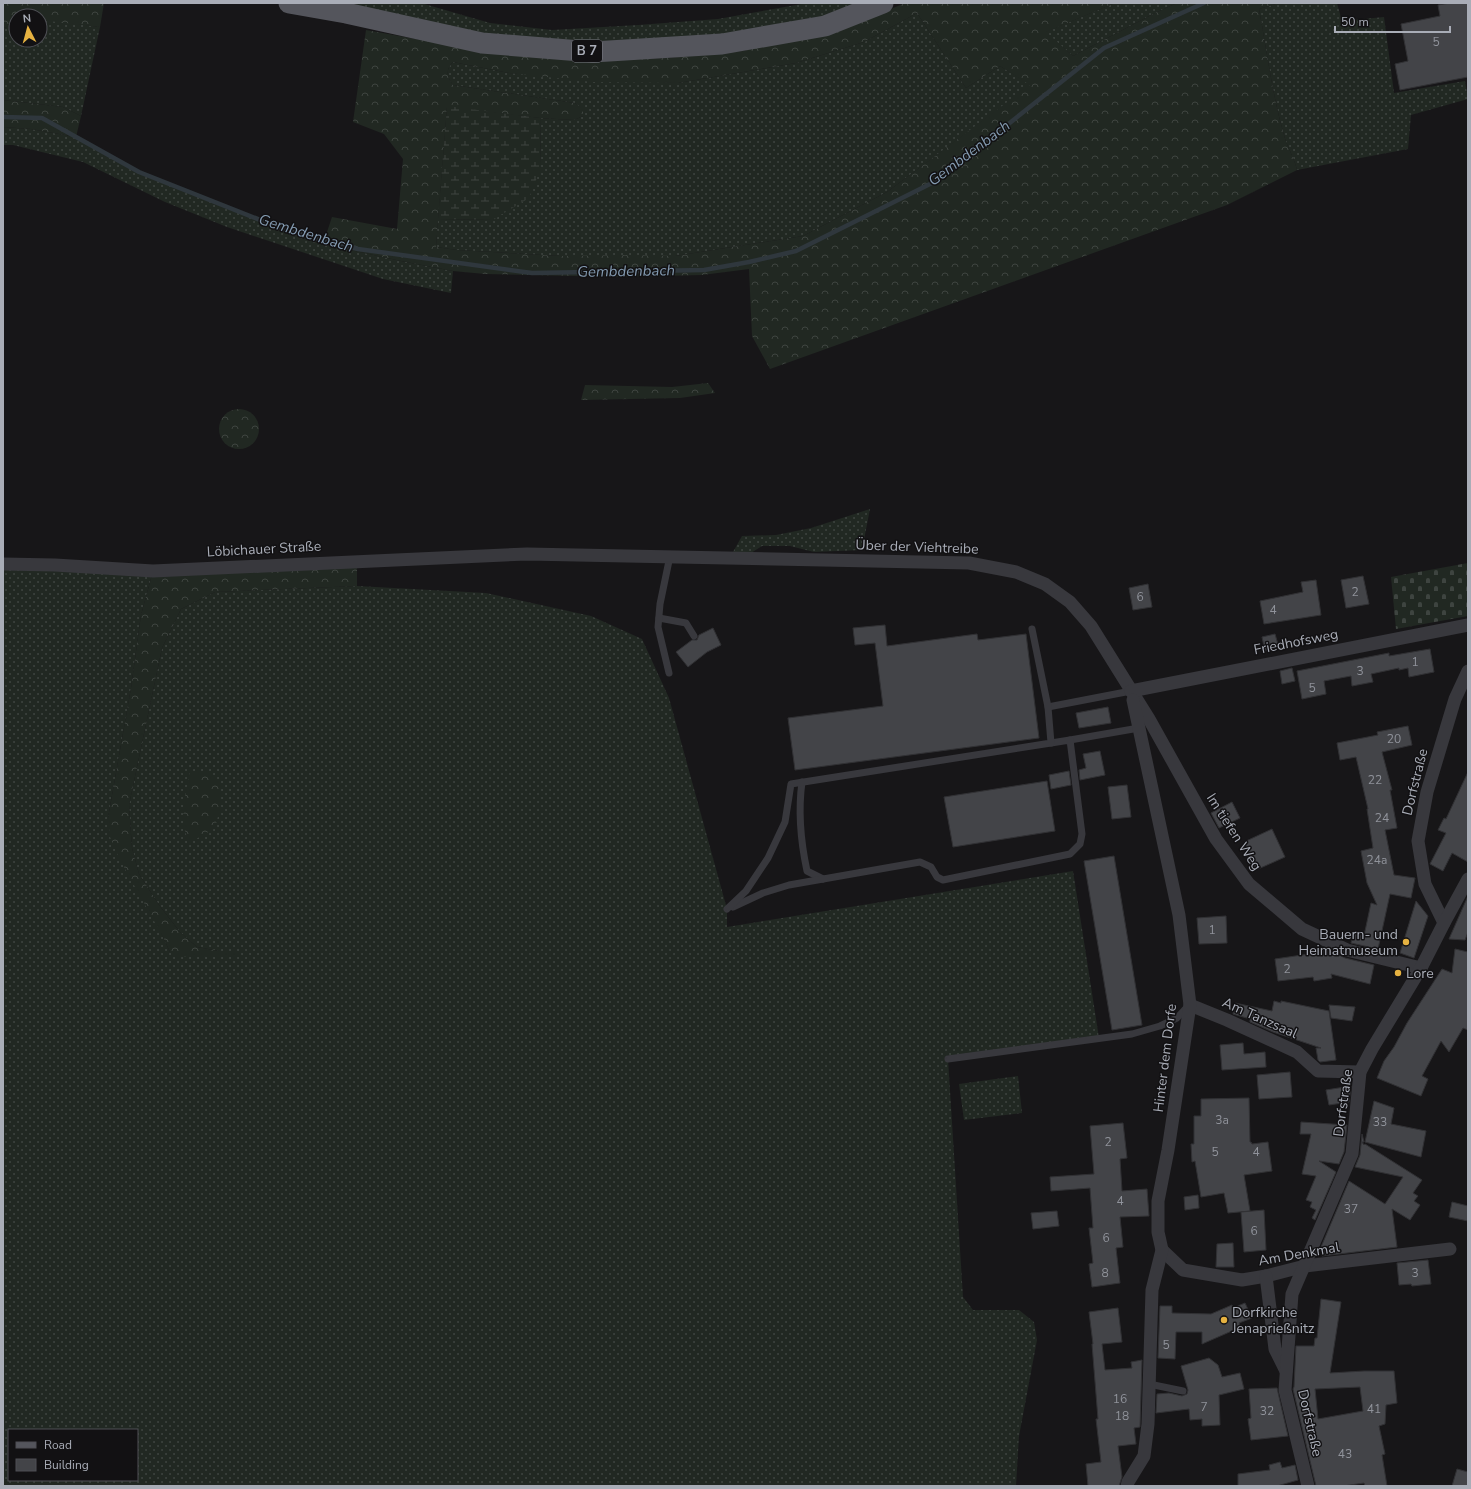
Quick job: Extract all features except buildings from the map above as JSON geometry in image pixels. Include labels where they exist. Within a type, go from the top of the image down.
[{"type":"main road","name":"B 7","points":[[289,3],[346,13],[482,43],[593,52],[722,44],[825,26],[884,3]]},
{"type":"street","name":"Über der Viehtreibe","points":[[527,554],[969,563],[1016,572],[1045,584],[1070,602],[1091,626],[1131,691]]},
{"type":"street","name":"Löbichauer Straße","points":[[3,564],[55,565],[153,571],[527,554]]},
{"type":"street","name":"Friedhofsweg","points":[[1131,691],[1468,625]]},
{"type":"street","name":"Dorfstraße","points":[[1308,1486],[1285,1390],[1292,1294],[1352,1154],[1360,1072],[1372,1049],[1421,968],[1444,923],[1425,884],[1418,841],[1429,785],[1455,699],[1468,671]]},
{"type":"street","name":"Hinter dem Dorfe","points":[[1128,1486],[1128,1482],[1144,1456],[1148,1424],[1152,1290],[1162,1250],[1158,1232],[1158,1201],[1168,1150],[1190,1005],[1179,915],[1131,691]]},
{"type":"street","name":"Im tiefen Weg","points":[[1131,691],[1149,719],[1216,839],[1249,884],[1302,929],[1347,950],[1421,968]]},
{"type":"street","points":[[1444,923],[1468,879]]},
{"type":"street","name":"Am Tanzsaal","points":[[1190,1005],[1297,1052],[1318,1072],[1360,1072]]},
{"type":"street","name":"Am Denkmal","points":[[1162,1250],[1182,1270],[1242,1280],[1266,1276],[1304,1266],[1450,1249]]},
{"type":"street","points":[[1266,1276],[1275,1349],[1287,1373]]},
{"type":"lane","points":[[669,673],[658,627],[658,618],[670,556]]},
{"type":"lane","points":[[658,618],[686,623],[694,636]]},
{"type":"lane","points":[[1032,629],[1048,706],[1051,743]]},
{"type":"lane","points":[[1048,706],[1131,691]]},
{"type":"lane","points":[[1070,740],[1082,834],[1080,844],[1070,854],[943,880],[937,877],[931,867],[920,862],[789,885],[770,891],[727,909],[746,891],[768,858],[785,822],[791,784],[1139,728]]},
{"type":"lane","points":[[802,782],[800,795],[802,851],[807,871],[824,879]]},
{"type":"lane","points":[[948,1059],[1132,1034],[1160,1026],[1177,1018],[1190,1005]]},
{"type":"lane","points":[[1149,1384],[1183,1390]]},
{"type":"green space","points":[[3,3],[104,3],[100,27],[48,21],[48,8],[8,8],[8,27],[3,28]]},
{"type":"green space","points":[[310,3],[421,3],[490,23],[552,30],[718,19],[807,3],[861,3],[819,19],[766,31],[647,44],[528,41]]},
{"type":"green space","points":[[905,3],[1115,3],[1046,32],[1073,56],[1177,3],[1279,3],[1259,9],[1280,120],[1285,139],[1297,170],[1227,205],[770,369],[752,336],[749,269],[702,275],[617,277],[485,274],[453,271],[323,244],[332,217],[397,229],[403,159],[384,134],[353,122],[366,30],[477,50],[602,60],[666,58],[743,51],[860,22]],"holes":[[[917,13],[966,88],[1000,66],[1030,85],[887,192],[803,236],[675,256],[560,256],[457,250],[436,247],[447,107],[540,118],[574,120],[583,116],[583,109],[575,103],[453,85],[448,74],[450,65],[453,62],[509,73],[593,82],[678,83],[796,63],[864,42]]]},
{"type":"green space","points":[[1115,3],[1177,3],[1073,56],[1045,32]]},
{"type":"green space","points":[[1279,3],[1337,3],[1342,21],[1384,17],[1394,93],[1465,81],[1468,99],[1411,115],[1408,149],[1297,170],[1285,139],[1280,120],[1259,9]]},
{"type":"green space","points":[[917,13],[966,88],[1000,66],[1031,85],[887,192],[803,236],[675,256],[560,256],[457,250],[436,247],[438,219],[493,220],[541,167],[540,118],[574,120],[583,116],[583,110],[575,103],[453,85],[449,79],[448,71],[453,62],[509,73],[678,83],[796,63],[864,42]]},
{"type":"green space","points":[[48,20],[100,27],[81,116],[63,107],[3,100],[3,28],[8,27],[8,48],[48,48]]},
{"type":"green space","points":[[3,100],[63,107],[81,116],[76,137],[31,129],[3,127]]},
{"type":"green space","points":[[447,106],[540,118],[541,167],[529,198],[493,220],[438,219]]},
{"type":"green space","points":[[3,127],[31,129],[76,137],[139,172],[323,244],[453,271],[451,293],[383,279],[227,227],[165,202],[83,162],[13,145],[3,145]]},
{"type":"green space","points":[[708,383],[715,393],[680,398],[581,400],[585,385],[672,387]]},
{"type":"green space","points":[[243,409],[250,412],[256,418],[259,429],[258,437],[250,446],[243,449],[235,449],[228,446],[220,437],[219,425],[222,418],[231,410]]},
{"type":"green space","points":[[870,509],[862,550],[814,552],[790,546],[762,546],[751,553],[733,552],[742,536],[776,535],[811,528]]},
{"type":"green space","points":[[357,561],[357,586],[215,592],[181,609],[162,648],[129,805],[132,848],[139,874],[159,905],[180,932],[197,947],[219,951],[239,951],[238,955],[179,957],[170,952],[120,860],[110,837],[108,818],[131,688],[141,615],[153,571]]},
{"type":"green space","points":[[1468,563],[1468,616],[1396,629],[1391,577]]},
{"type":"green space","points":[[3,564],[153,571],[141,615],[131,688],[108,818],[170,952],[239,951],[219,951],[197,947],[180,932],[159,905],[139,874],[132,848],[129,805],[162,648],[181,609],[215,592],[357,586],[486,593],[591,616],[642,639],[669,698],[727,909],[727,927],[1073,871],[1099,1038],[948,1059],[963,1297],[973,1310],[1019,1310],[1034,1322],[1037,1340],[1019,1436],[1016,1486],[3,1486]]},
{"type":"green space","points":[[190,771],[205,771],[220,785],[219,812],[215,828],[198,838],[188,840],[183,825],[184,801]]},
{"type":"green space","points":[[1018,1076],[1022,1113],[964,1120],[959,1084]]},
{"type":"waterway","name":"Gembdenbach","points":[[3,117],[42,118],[139,172],[288,231],[358,249],[532,273],[704,270],[749,262],[796,251],[938,180],[1104,48],[1204,3]]},
{"type":"place","name":"Bauern- und Heimatmuseum","points":[[1406,942]]},
{"type":"place","name":"Lore","points":[[1398,973]]},
{"type":"place","name":"Dorfkirche Jenaprießnitz","points":[[1224,1320]]}]
